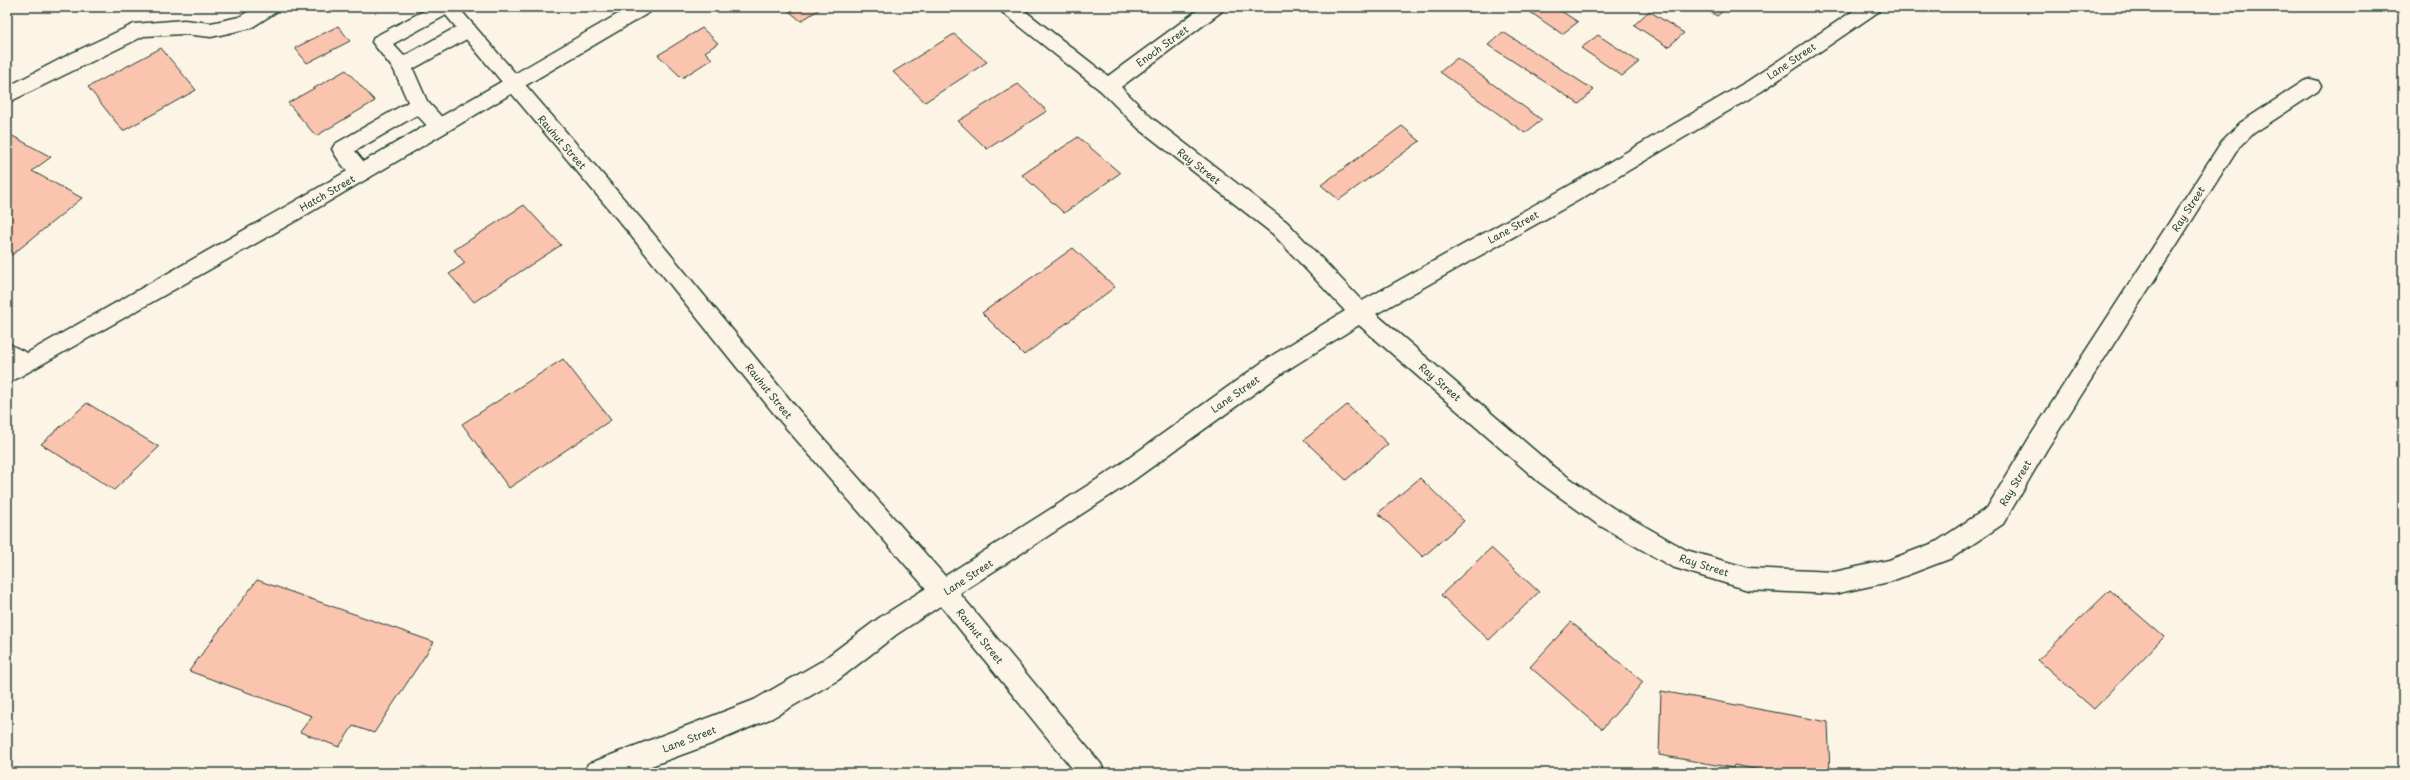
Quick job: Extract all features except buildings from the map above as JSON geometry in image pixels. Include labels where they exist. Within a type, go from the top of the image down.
[{"type":"street","points":[[7,96],[77,59],[141,29],[177,27],[211,30],[244,23],[270,7]]},
{"type":"street","points":[[440,126],[419,105],[402,66],[381,42],[447,7]]},
{"type":"street","name":"Rauhut Street","points":[[447,7],[635,226],[788,414],[944,592],[1092,773]]},
{"type":"street","name":"Hatch Street","points":[[7,375],[362,172],[644,7]]},
{"type":"street","name":"Ray Street","points":[[1008,7],[1108,86],[1145,123],[1280,228],[1360,313],[1547,475],[1605,516],[1680,559],[1748,579],[1834,583],[1889,572],[1944,550],[1995,516],[2039,442],[2229,146],[2247,128],[2311,86]]},
{"type":"street","name":"Enoch Street","points":[[1108,86],[1216,7]]},
{"type":"street","name":"Lane Street","points":[[597,773],[711,731],[763,709],[829,672],[888,626],[944,592],[1123,474],[1276,365],[1360,313],[1572,194],[1755,86],[1872,7]]},
{"type":"street","points":[[402,66],[467,30]]},
{"type":"street","points":[[362,172],[342,149],[419,105]]},
{"type":"street","points":[[7,352],[26,364]]}]
